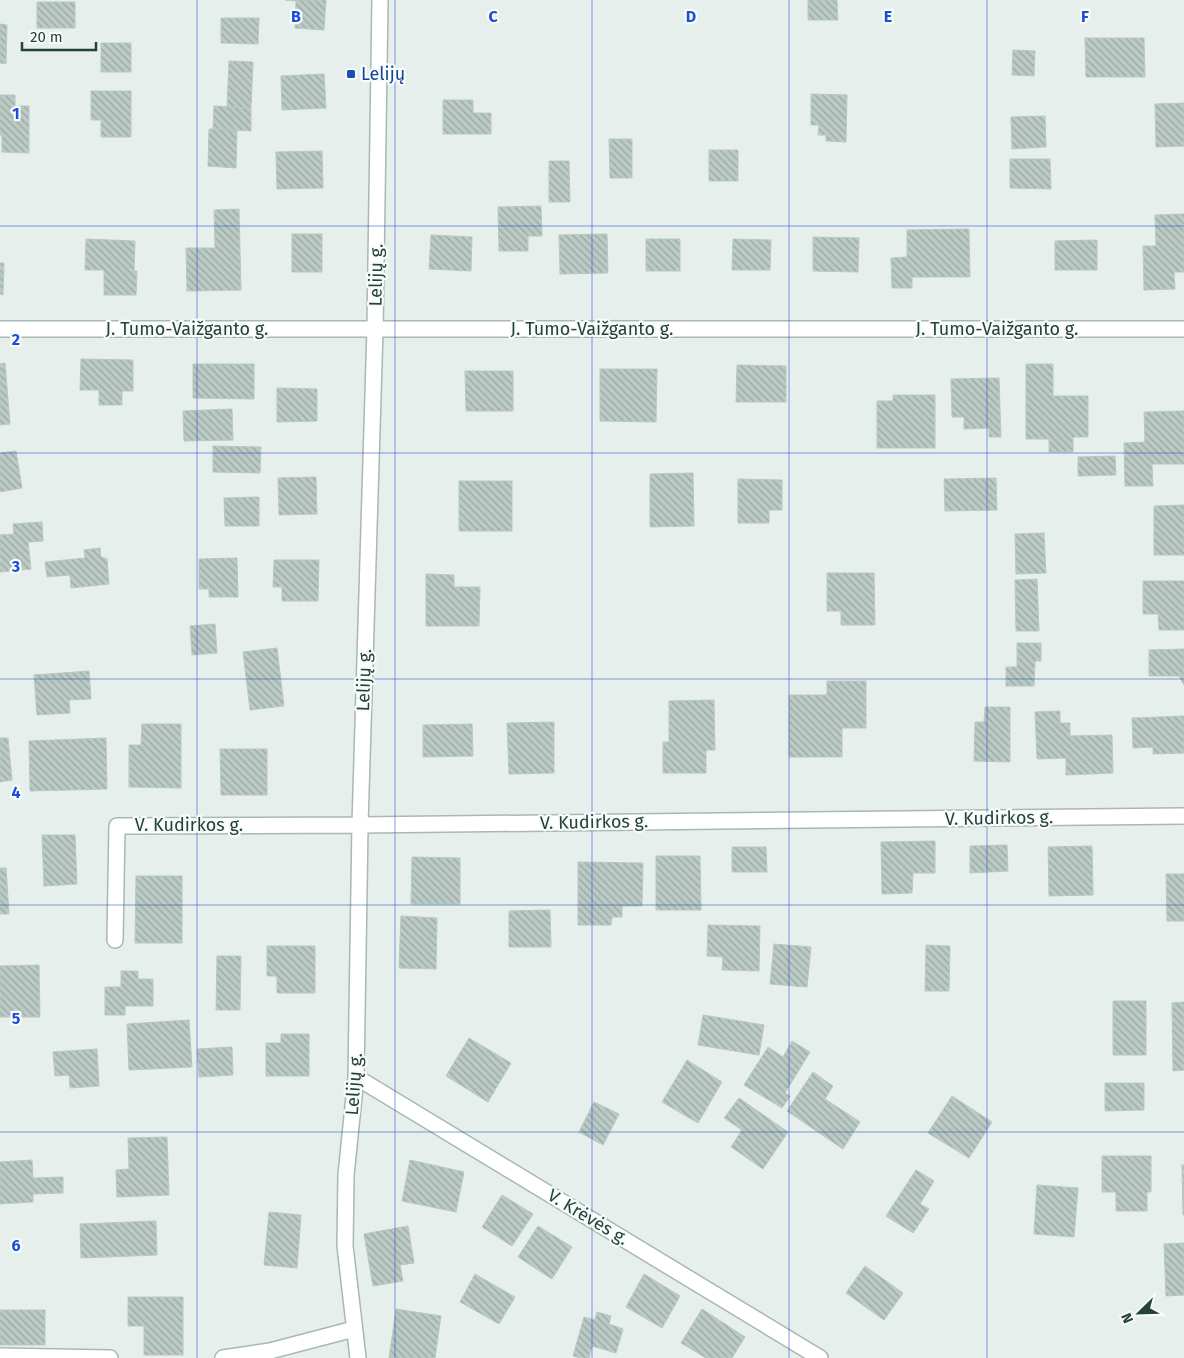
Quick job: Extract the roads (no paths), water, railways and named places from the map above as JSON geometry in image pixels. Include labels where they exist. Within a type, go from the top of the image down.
[{"type":"street","name":"Lelijų g.","points":[[358,1358],[345,1246],[346,1175],[356,1077],[360,825],[375,329],[380,0]]},
{"type":"street","name":"J. Tumo-Vaižganto g.","points":[[0,329],[1184,329]]},
{"type":"street","name":"V. Kudirkos g.","points":[[116,940],[117,826],[1184,816]]},
{"type":"street","name":"V. Krėvės g.","points":[[356,1077],[820,1358]]},
{"type":"street","points":[[223,1358],[270,1351],[354,1329]]},
{"type":"street","points":[[0,1356],[110,1358]]},
{"type":"place","name":"Lelijų","points":[[351,74]]}]
